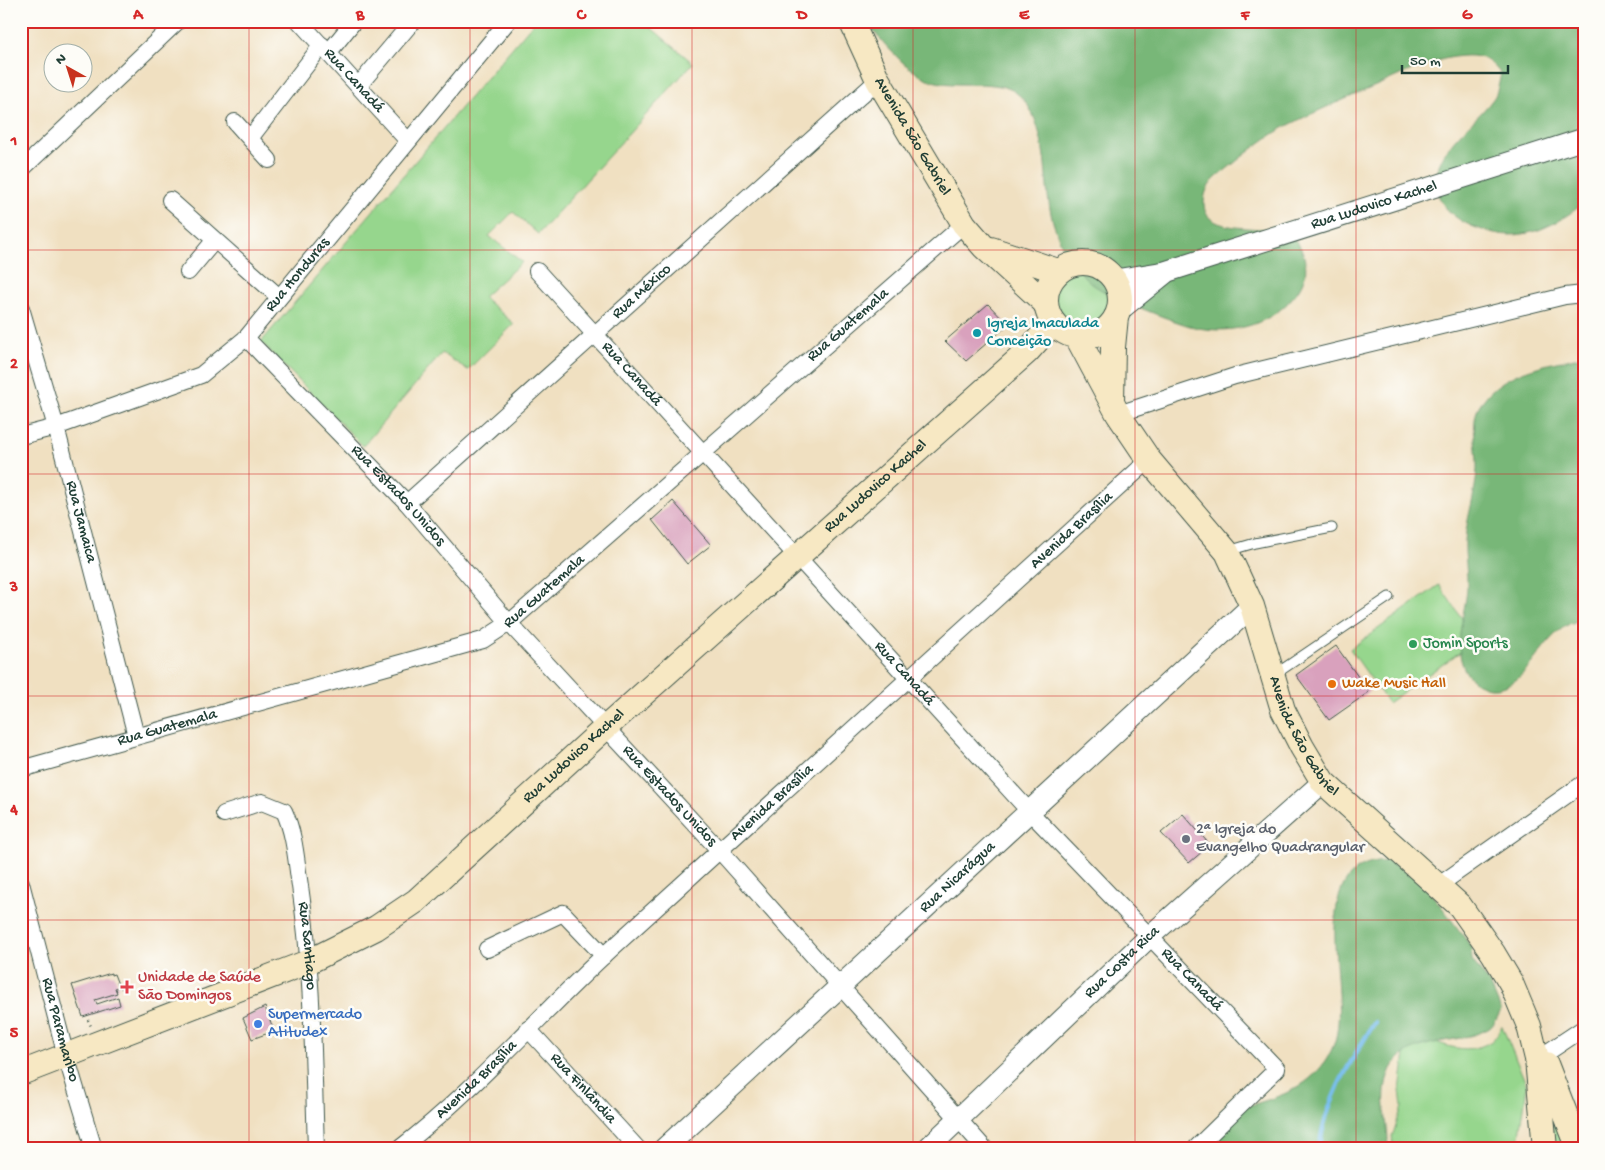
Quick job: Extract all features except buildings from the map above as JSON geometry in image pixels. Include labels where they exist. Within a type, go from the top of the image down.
[{"type":"main road","name":"Avenida São Gabriel","points":[[851,21],[878,80],[964,224],[1049,313]]},
{"type":"main road","points":[[984,247],[1058,271]]},
{"type":"main road","points":[[1115,409],[1113,347],[1120,296],[1115,280],[1107,270],[1095,264],[1082,262],[1070,264],[1058,271],[1048,285],[1049,313],[1060,330],[1077,337],[1092,336],[1106,329],[1117,314]]},
{"type":"main road","name":"Rua Ludovico Kachel","points":[[21,1074],[308,962],[376,928],[416,901],[604,729],[1027,352],[1049,313]]},
{"type":"main road","name":"Avenida São Gabriel","points":[[1077,337],[1115,409],[1149,460],[1227,552],[1252,606],[1272,677],[1287,717],[1323,782],[1440,885],[1460,906],[1493,953],[1511,983],[1579,1149]]},
{"type":"main road","name":"Avenida São Gabriel","points":[[1538,1048],[1545,1149]]},
{"type":"street","points":[[21,170],[178,21]]},
{"type":"street","name":"Rua Canadá","points":[[299,21],[408,140]]},
{"type":"street","points":[[251,137],[325,48],[354,21]]},
{"type":"street","points":[[358,85],[413,21]]},
{"type":"street","name":"Rua Honduras","points":[[21,436],[56,427],[201,375],[246,338],[508,21]]},
{"type":"street","name":"Rua México","points":[[407,503],[878,80]]},
{"type":"street","points":[[235,122],[251,137],[269,160]]},
{"type":"street","name":"Rua Ludovico Kachel","points":[[1115,280],[1165,272],[1584,139]]},
{"type":"street","points":[[170,200],[279,297]]},
{"type":"street","name":"Rua Guatemala","points":[[21,769],[483,640],[509,623],[964,224]]},
{"type":"street","points":[[188,272],[214,241]]},
{"type":"street","name":"Rua Canadá","points":[[537,271],[1028,811],[1278,1069],[1195,1149]]},
{"type":"street","name":"Rua Ludovico Kachel","points":[[1117,314],[1165,272]]},
{"type":"street","points":[[1115,409],[1234,376],[1556,298],[1584,294]]},
{"type":"street","name":"Rua Jamaica","points":[[21,308],[56,427],[136,736]]},
{"type":"street","name":"Rua Estados Unidos","points":[[246,338],[407,503],[509,623],[604,729],[720,851],[985,1149]]},
{"type":"street","name":"Avenida Brasília","points":[[399,1149],[433,1123],[604,956],[909,681],[1149,460]]},
{"type":"street","name":"Rua Nicarágua","points":[[664,1149],[1252,606]]},
{"type":"street","name":"Rua Costa Rica","points":[[926,1149],[1149,938],[1323,782]]},
{"type":"street","points":[[1440,885],[1584,783]]},
{"type":"street","name":"Rua Santiago","points":[[224,814],[262,802],[284,812],[292,827],[304,915],[308,962],[316,1149]]},
{"type":"street","name":"Rua Paramaribo","points":[[21,883],[66,1056],[94,1149]]},
{"type":"street","points":[[487,949],[563,913],[604,956]]},
{"type":"street","points":[[1538,1048],[1584,1028]]},
{"type":"street","name":"Rua Finlândia","points":[[528,1029],[638,1149]]},
{"type":"lane","points":[[1227,552],[1255,543],[1332,528]]},
{"type":"lane","points":[[1272,677],[1389,597]]},
{"type":"path","points":[[116,990],[128,985]]},
{"type":"green space","points":[[535,21],[643,21],[693,63],[538,234],[513,212],[489,236],[522,262],[483,297],[514,324],[468,370],[442,353],[363,446],[261,342]]},
{"type":"green space","points":[[865,21],[1584,21],[1584,203],[1551,224],[1528,233],[1516,235],[1503,235],[1475,227],[1451,213],[1442,203],[1437,192],[1436,179],[1439,165],[1452,143],[1493,99],[1501,74],[1489,62],[1473,56],[1447,58],[1434,62],[1326,107],[1283,128],[1252,149],[1212,182],[1207,190],[1204,204],[1207,214],[1214,221],[1225,225],[1266,229],[1287,234],[1297,242],[1301,249],[1306,271],[1302,285],[1293,297],[1272,316],[1246,327],[1232,329],[1204,329],[1190,326],[1123,301],[1091,283],[1075,266],[1058,238],[1053,223],[1040,137],[1035,118],[1020,96],[1001,86],[950,84],[927,79],[901,61]]},
{"type":"green space","points":[[1087,267],[1115,294],[1111,315],[1101,327],[1088,331],[1074,330],[1061,323],[1052,313],[1049,299],[1054,284],[1064,273],[1073,269]]},
{"type":"green space","points":[[1584,356],[1584,620],[1569,624],[1557,632],[1527,669],[1516,679],[1504,686],[1486,687],[1478,684],[1468,675],[1461,659],[1460,649],[1467,589],[1465,540],[1477,469],[1474,430],[1476,415],[1479,406],[1489,393],[1509,378],[1546,364]]},
{"type":"green space","name":"Jomin Sports","points":[[1439,585],[1477,640],[1388,703],[1350,649]]},
{"type":"green space","points":[[1386,861],[1400,867],[1412,876],[1434,897],[1471,946],[1472,960],[1490,984],[1501,1010],[1494,1023],[1490,1028],[1476,1034],[1417,1048],[1405,1054],[1395,1063],[1388,1076],[1385,1094],[1388,1149],[1199,1149],[1236,1110],[1285,1094],[1296,1088],[1314,1075],[1329,1056],[1334,1044],[1338,1021],[1335,934],[1337,907],[1344,884],[1360,868]]},
{"type":"green space","points":[[1502,1026],[1527,1086],[1518,1149],[1394,1149],[1392,1137],[1402,1107],[1400,1090],[1406,1046],[1411,1031],[1440,1044],[1470,1049],[1490,1042]]},
{"type":"green space","points":[[1554,1114],[1568,1149],[1552,1149]]},
{"type":"waterway","points":[[1319,1149],[1322,1131],[1333,1098],[1348,1067],[1375,1022]]},
{"type":"place","name":"Igreja Imaculada Conceição","points":[[977,333]]},
{"type":"place","name":"Jomin Sports","points":[[1413,644]]},
{"type":"place","name":"Wake Music Hall","points":[[1332,684]]},
{"type":"place","name":"2ª Igreja do Evangelho Quadrangular","points":[[1186,839]]},
{"type":"place","name":"Unidade de Saúde São Domingos","points":[[127,987]]},
{"type":"place","name":"Supermercado Atitudex","points":[[258,1024]]}]
